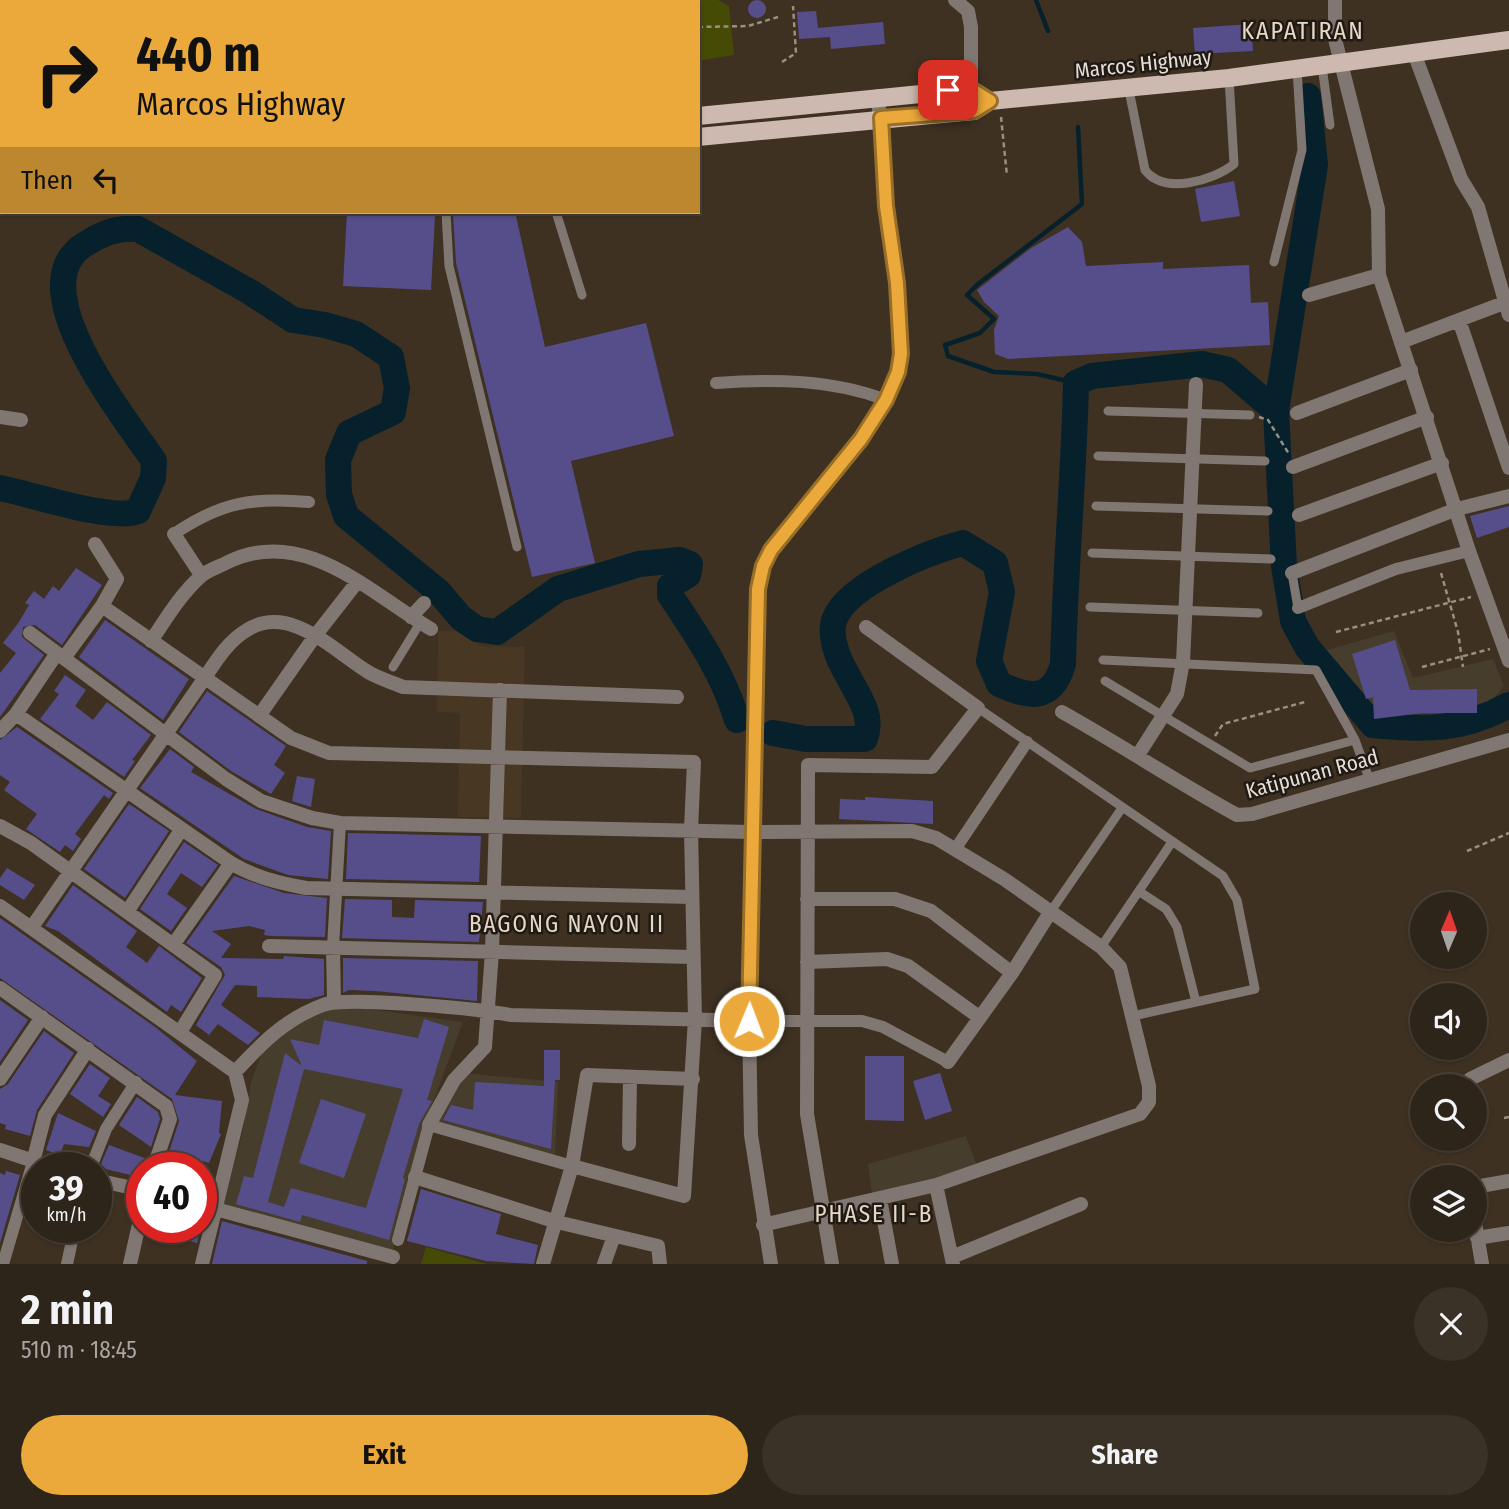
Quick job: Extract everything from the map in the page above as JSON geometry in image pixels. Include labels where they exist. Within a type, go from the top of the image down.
[{"type":"main road","name":"Marcos Highway","points":[[700,137],[974,111],[995,100],[1129,90],[1509,40]]},
{"type":"main road","points":[[700,116],[878,96],[971,89],[995,100]]},
{"type":"street","points":[[955,0],[968,11],[971,89]]},
{"type":"street","points":[[1335,0],[1335,39],[1378,209],[1379,275],[1469,551],[1509,661]]},
{"type":"street","points":[[1401,342],[1459,320],[1508,306],[1478,207],[1461,179],[1414,53]]},
{"type":"street","points":[[771,1264],[751,1135],[749,1021],[756,613],[763,566],[781,536],[861,439],[886,400],[898,372],[901,354],[897,283],[886,206],[878,96]]},
{"type":"street","points":[[1310,295],[1379,275]]},
{"type":"street","points":[[1459,320],[1509,468]]},
{"type":"street","points":[[1297,413],[1412,370]]},
{"type":"street","points":[[716,383],[751,381],[818,384],[852,388],[886,400]]},
{"type":"street","points":[[1138,755],[1177,694],[1183,662],[1196,384]]},
{"type":"street","points":[[0,417],[21,421]]},
{"type":"street","points":[[1293,467],[1427,417]]},
{"type":"street","points":[[1299,515],[1442,463]]},
{"type":"street","points":[[1292,573],[1457,509],[1509,496]]},
{"type":"street","points":[[201,575],[174,534],[200,517],[238,502],[273,499],[309,502]]},
{"type":"street","points":[[0,731],[102,606],[117,579],[95,544]]},
{"type":"street","points":[[150,641],[201,575],[239,557],[267,551],[324,561],[421,623],[424,603]]},
{"type":"street","points":[[1298,608],[1396,569],[1469,551]]},
{"type":"street","points":[[259,716],[315,636],[358,581]]},
{"type":"street","points":[[102,606],[291,738],[329,753],[694,762],[691,830],[695,1019],[684,1196],[429,1125]]},
{"type":"street","points":[[32,927],[230,643],[248,629],[264,623],[286,622],[315,636],[370,674],[403,687],[677,696]]},
{"type":"street","points":[[832,1264],[821,1212],[807,1114],[808,765],[932,767],[978,708],[866,627]]},
{"type":"street","points":[[30,633],[261,802],[312,818],[341,823],[496,827],[752,832],[912,831],[936,838],[956,848],[1101,947],[1120,967],[1149,1086],[1149,1101],[1140,1114],[936,1185],[764,1225]]},
{"type":"street","points":[[398,1240],[429,1125],[454,1080],[485,1047],[490,1011],[500,690]]},
{"type":"street","name":"Katipunan Road","points":[[1062,712],[1138,755],[1159,772],[1237,815],[1252,814],[1509,740]]},
{"type":"street","points":[[16,714],[231,863],[248,873],[276,882],[306,888],[692,897]]},
{"type":"street","points":[[956,848],[1027,742]]},
{"type":"street","points":[[334,1002],[335,888],[341,823]]},
{"type":"street","points":[[0,826],[31,843],[215,975],[180,1032]]},
{"type":"street","points":[[127,912],[181,830]]},
{"type":"street","points":[[173,945],[231,863]]},
{"type":"street","points":[[807,899],[895,899],[931,911],[1012,974]]},
{"type":"street","points":[[0,906],[235,1072],[242,1100],[217,1181]]},
{"type":"street","points":[[749,1021],[862,1021],[883,1027],[948,1062],[1012,974],[1051,911]]},
{"type":"street","points":[[269,946],[692,957]]},
{"type":"street","points":[[807,962],[887,959],[908,966],[979,1017]]},
{"type":"street","points":[[0,988],[136,1082],[166,1106],[170,1115],[159,1152]]},
{"type":"street","points":[[235,1072],[278,1028],[334,1002],[490,1011],[510,1015],[716,1020]]},
{"type":"street","points":[[2,1069],[42,1017]]},
{"type":"street","points":[[36,1152],[45,1115],[88,1049]]},
{"type":"street","points":[[1480,1074],[1509,1060]]},
{"type":"street","points":[[543,1264],[572,1166],[587,1076],[693,1079]]},
{"type":"street","points":[[629,1144],[630,1077]]},
{"type":"street","points":[[97,1152],[106,1129],[136,1082]]},
{"type":"street","points":[[0,1150],[21,1158]]},
{"type":"street","points":[[415,1177],[557,1222],[658,1247],[660,1264]]},
{"type":"street","points":[[1487,1185],[1509,1181]]},
{"type":"street","points":[[936,1185],[952,1261],[1081,1205]]},
{"type":"street","points":[[880,1199],[892,1264]]},
{"type":"street","points":[[4,1264],[21,1204]]},
{"type":"street","points":[[217,1209],[393,1257]]},
{"type":"street","points":[[1487,1237],[1509,1233]]},
{"type":"street","points":[[604,1264],[614,1236]]},
{"type":"street","points":[[1479,1242],[1482,1264]]},
{"type":"street","points":[[67,1264],[72,1243]]},
{"type":"street","points":[[130,1264],[135,1243]]},
{"type":"street","points":[[202,1264],[205,1243]]},
{"type":"lane","points":[[1322,66],[1330,124]]},
{"type":"lane","points":[[1274,262],[1302,150],[1297,69]]},
{"type":"lane","points":[[1129,90],[1144,170],[1152,179],[1166,184],[1219,176],[1234,164],[1229,78]]},
{"type":"lane","points":[[446,214],[449,265],[517,547]]},
{"type":"lane","points":[[557,214],[582,295]]},
{"type":"lane","points":[[1108,411],[1250,415]]},
{"type":"lane","points":[[1098,456],[1265,461]]},
{"type":"lane","points":[[1096,506],[1268,511]]},
{"type":"lane","points":[[1092,554],[1270,559]]},
{"type":"lane","points":[[1292,573],[1298,608]]},
{"type":"lane","points":[[1090,607],[1258,613]]},
{"type":"lane","points":[[393,667],[421,623]]},
{"type":"lane","points":[[1103,660],[1316,670],[1355,740],[1370,781]]},
{"type":"lane","points":[[1105,681],[1250,768],[1355,740]]},
{"type":"lane","points":[[978,708],[1223,877],[1237,900],[1255,989],[1133,1016]]},
{"type":"lane","points":[[1051,911],[1122,808]]},
{"type":"lane","points":[[1101,947],[1172,842]]},
{"type":"lane","points":[[1140,892],[1166,909],[1177,927],[1196,1002]]},
{"type":"path","points":[[782,62],[796,53],[793,6]]},
{"type":"path","points":[[700,27],[748,26],[779,17]]},
{"type":"path","points":[[995,100],[1007,176]]},
{"type":"path","points":[[1268,420],[1288,450]]},
{"type":"path","points":[[1438,559],[1463,667]]},
{"type":"path","points":[[1336,632],[1485,594]]},
{"type":"path","points":[[1422,667],[1503,645]]},
{"type":"path","points":[[1209,744],[1223,724],[1305,702]]},
{"type":"path","points":[[1468,851],[1509,833]]},
{"type":"shaded area","points":[[438,631],[456,631],[481,646],[525,647],[521,818],[458,817],[460,713],[437,712]]},
{"type":"shaded area","points":[[1394,631],[1413,678],[1493,659],[1504,686],[1479,716],[1374,721],[1320,652]]},
{"type":"shaded area","points":[[331,1004],[463,1022],[431,1107],[392,1253],[221,1208],[242,1135],[251,1082],[266,1042]]},
{"type":"shaded area","points":[[462,1073],[558,1082],[555,1158],[432,1125]]},
{"type":"shaded area","points":[[966,1136],[977,1166],[932,1182],[872,1193],[868,1164]]},
{"type":"green space","points":[[700,0],[718,0],[729,6],[734,55],[700,61]]},
{"type":"green space","points":[[426,1247],[487,1264],[421,1264]]},
{"type":"building","points":[[757,0],[763,3],[766,9],[763,15],[757,18],[751,15],[748,9],[751,3]]},
{"type":"building","points":[[816,11],[818,28],[883,22],[885,44],[831,49],[830,37],[799,39],[797,12]]},
{"type":"building","points":[[1251,24],[1253,51],[1195,54],[1193,28]]},
{"type":"building","points":[[1234,181],[1240,216],[1201,222],[1195,189]]},
{"type":"building","points":[[347,214],[435,216],[431,290],[343,286]]},
{"type":"building","points":[[453,215],[516,216],[545,347],[646,323],[674,436],[571,461],[595,563],[532,577],[456,263]]},
{"type":"building","points":[[1068,227],[1082,242],[1086,266],[1163,262],[1163,269],[1249,265],[1251,303],[1268,302],[1270,345],[1008,359],[995,354],[994,330],[999,316],[984,302],[977,290],[1031,248]]},
{"type":"building","points":[[1509,506],[1509,527],[1477,538],[1470,516]]},
{"type":"building","points":[[76,568],[102,585],[62,645],[35,625],[23,627],[22,637],[44,655],[0,717],[0,673],[16,653],[3,643],[19,622],[29,605],[25,603],[34,591],[44,599],[53,586],[59,591]]},
{"type":"building","points":[[105,620],[189,679],[163,720],[79,657]]},
{"type":"building","points":[[1395,640],[1410,690],[1477,689],[1477,713],[1423,713],[1374,719],[1373,697],[1366,699],[1352,654]]},
{"type":"building","points":[[65,675],[86,690],[75,706],[93,720],[107,702],[151,735],[132,760],[135,761],[124,777],[40,719],[59,694],[54,691]]},
{"type":"building","points":[[207,691],[286,746],[274,765],[285,773],[271,794],[231,771],[179,732]]},
{"type":"building","points":[[17,727],[113,793],[109,799],[104,795],[75,834],[81,839],[73,851],[65,845],[60,852],[26,829],[37,814],[4,790],[10,782],[0,775],[0,740]]},
{"type":"building","points":[[170,749],[194,767],[191,772],[256,809],[307,827],[331,831],[328,879],[288,875],[244,859],[140,788]]},
{"type":"building","points":[[297,776],[315,779],[311,807],[292,801]]},
{"type":"building","points":[[865,797],[933,801],[933,824],[839,819],[840,799],[865,800]]},
{"type":"building","points":[[129,804],[169,831],[125,898],[84,869]]},
{"type":"building","points":[[348,833],[481,836],[479,882],[346,879]]},
{"type":"building","points":[[184,842],[218,865],[202,887],[181,873],[167,894],[187,908],[171,931],[140,909]]},
{"type":"building","points":[[7,868],[35,885],[24,900],[0,885],[0,878]]},
{"type":"building","points":[[234,876],[284,893],[327,898],[325,937],[264,935],[265,930],[249,926],[212,931],[231,944],[221,958],[283,959],[284,956],[324,959],[324,995],[309,999],[257,997],[257,986],[235,985],[221,1005],[260,1033],[248,1045],[218,1024],[209,1035],[196,1025],[225,975],[221,967],[186,943]]},
{"type":"building","points":[[73,885],[137,931],[126,947],[147,963],[159,946],[202,978],[181,1012],[171,1005],[167,1012],[58,931],[45,926]]},
{"type":"building","points":[[345,899],[392,900],[392,917],[414,918],[415,900],[483,902],[479,942],[342,938]]},
{"type":"building","points":[[0,918],[155,1027],[197,1061],[175,1095],[222,1101],[221,1134],[214,1152],[169,1152],[179,1121],[172,1099],[0,978]]},
{"type":"building","points":[[343,958],[478,961],[477,1001],[375,991],[349,990],[343,993]]},
{"type":"building","points":[[0,1000],[28,1020],[0,1062]]},
{"type":"building","points":[[424,1019],[449,1027],[427,1100],[432,1101],[419,1124],[389,1240],[302,1215],[300,1222],[236,1204],[244,1176],[253,1178],[285,1053],[302,1066],[290,1039],[319,1045],[324,1020],[418,1038]],"holes":[[[304,1069],[403,1089],[366,1208],[291,1188],[284,1207],[268,1202]]]},
{"type":"building","points":[[44,1031],[74,1053],[37,1110],[30,1136],[5,1129],[6,1125],[0,1123],[0,1089],[8,1084]]},
{"type":"building","points":[[544,1050],[560,1050],[560,1080],[555,1080],[551,1149],[443,1120],[451,1105],[473,1110],[475,1082],[544,1086]]},
{"type":"building","points":[[865,1056],[904,1056],[904,1121],[865,1120]]},
{"type":"building","points":[[90,1064],[110,1078],[98,1096],[111,1104],[103,1117],[70,1094]]},
{"type":"building","points":[[940,1073],[952,1111],[925,1120],[913,1081]]},
{"type":"building","points":[[137,1097],[158,1112],[160,1119],[151,1147],[119,1125]]},
{"type":"building","points":[[321,1099],[366,1114],[344,1178],[299,1163]]},
{"type":"building","points":[[58,1113],[96,1131],[89,1147],[64,1144],[61,1152],[46,1150]]},
{"type":"building","points":[[109,1145],[128,1152],[126,1174],[112,1170],[112,1152],[106,1152]]},
{"type":"building","points":[[6,1171],[20,1175],[0,1243],[0,1173],[5,1175]]},
{"type":"building","points":[[421,1189],[501,1214],[496,1234],[538,1245],[534,1264],[486,1261],[407,1241]]},
{"type":"building","points":[[222,1221],[367,1261],[367,1264],[212,1264]]},
{"type":"waterway","points":[[1036,0],[1048,31]]},
{"type":"waterway","points":[[1276,411],[1315,165],[1308,96]]},
{"type":"waterway","points":[[1076,383],[1037,374],[994,372],[948,356],[945,345],[980,333],[994,319],[967,295],[1082,204],[1078,127]]},
{"type":"waterway","points":[[0,488],[92,510],[110,513],[138,511],[153,478],[154,461],[101,384],[83,351],[69,318],[63,288],[68,262],[87,243],[111,232],[138,229],[250,292],[293,320],[356,334],[391,357],[397,388],[393,412],[349,433],[338,460],[339,494],[346,516],[438,591],[461,618],[477,629],[497,632],[558,589],[639,564],[680,560],[690,564],[688,575],[670,586],[670,595],[717,670],[737,720]]},
{"type":"waterway","points":[[773,733],[806,739],[865,739],[868,721],[860,698],[837,654],[833,639],[835,618],[843,605],[872,582],[911,562],[963,543],[995,563],[1002,592],[989,661],[999,684],[1030,694],[1046,691],[1053,685],[1063,664],[1076,383],[1092,376],[1202,364],[1228,370],[1276,411],[1284,566],[1293,621],[1307,647],[1373,725],[1443,727],[1475,720],[1509,705]]},
{"type":"district","name":"KAPATIRAN","points":[[1303,31]]},
{"type":"district","name":"BAGONG NAYON II","points":[[567,924]]},
{"type":"district","name":"PHASE II-B","points":[[874,1214]]},
{"type":"route","points":[[749,1021],[758,589],[763,566],[771,550],[861,439],[892,390],[901,354],[897,283],[886,206],[881,118],[974,111],[990,101],[971,89],[948,90]]}]
